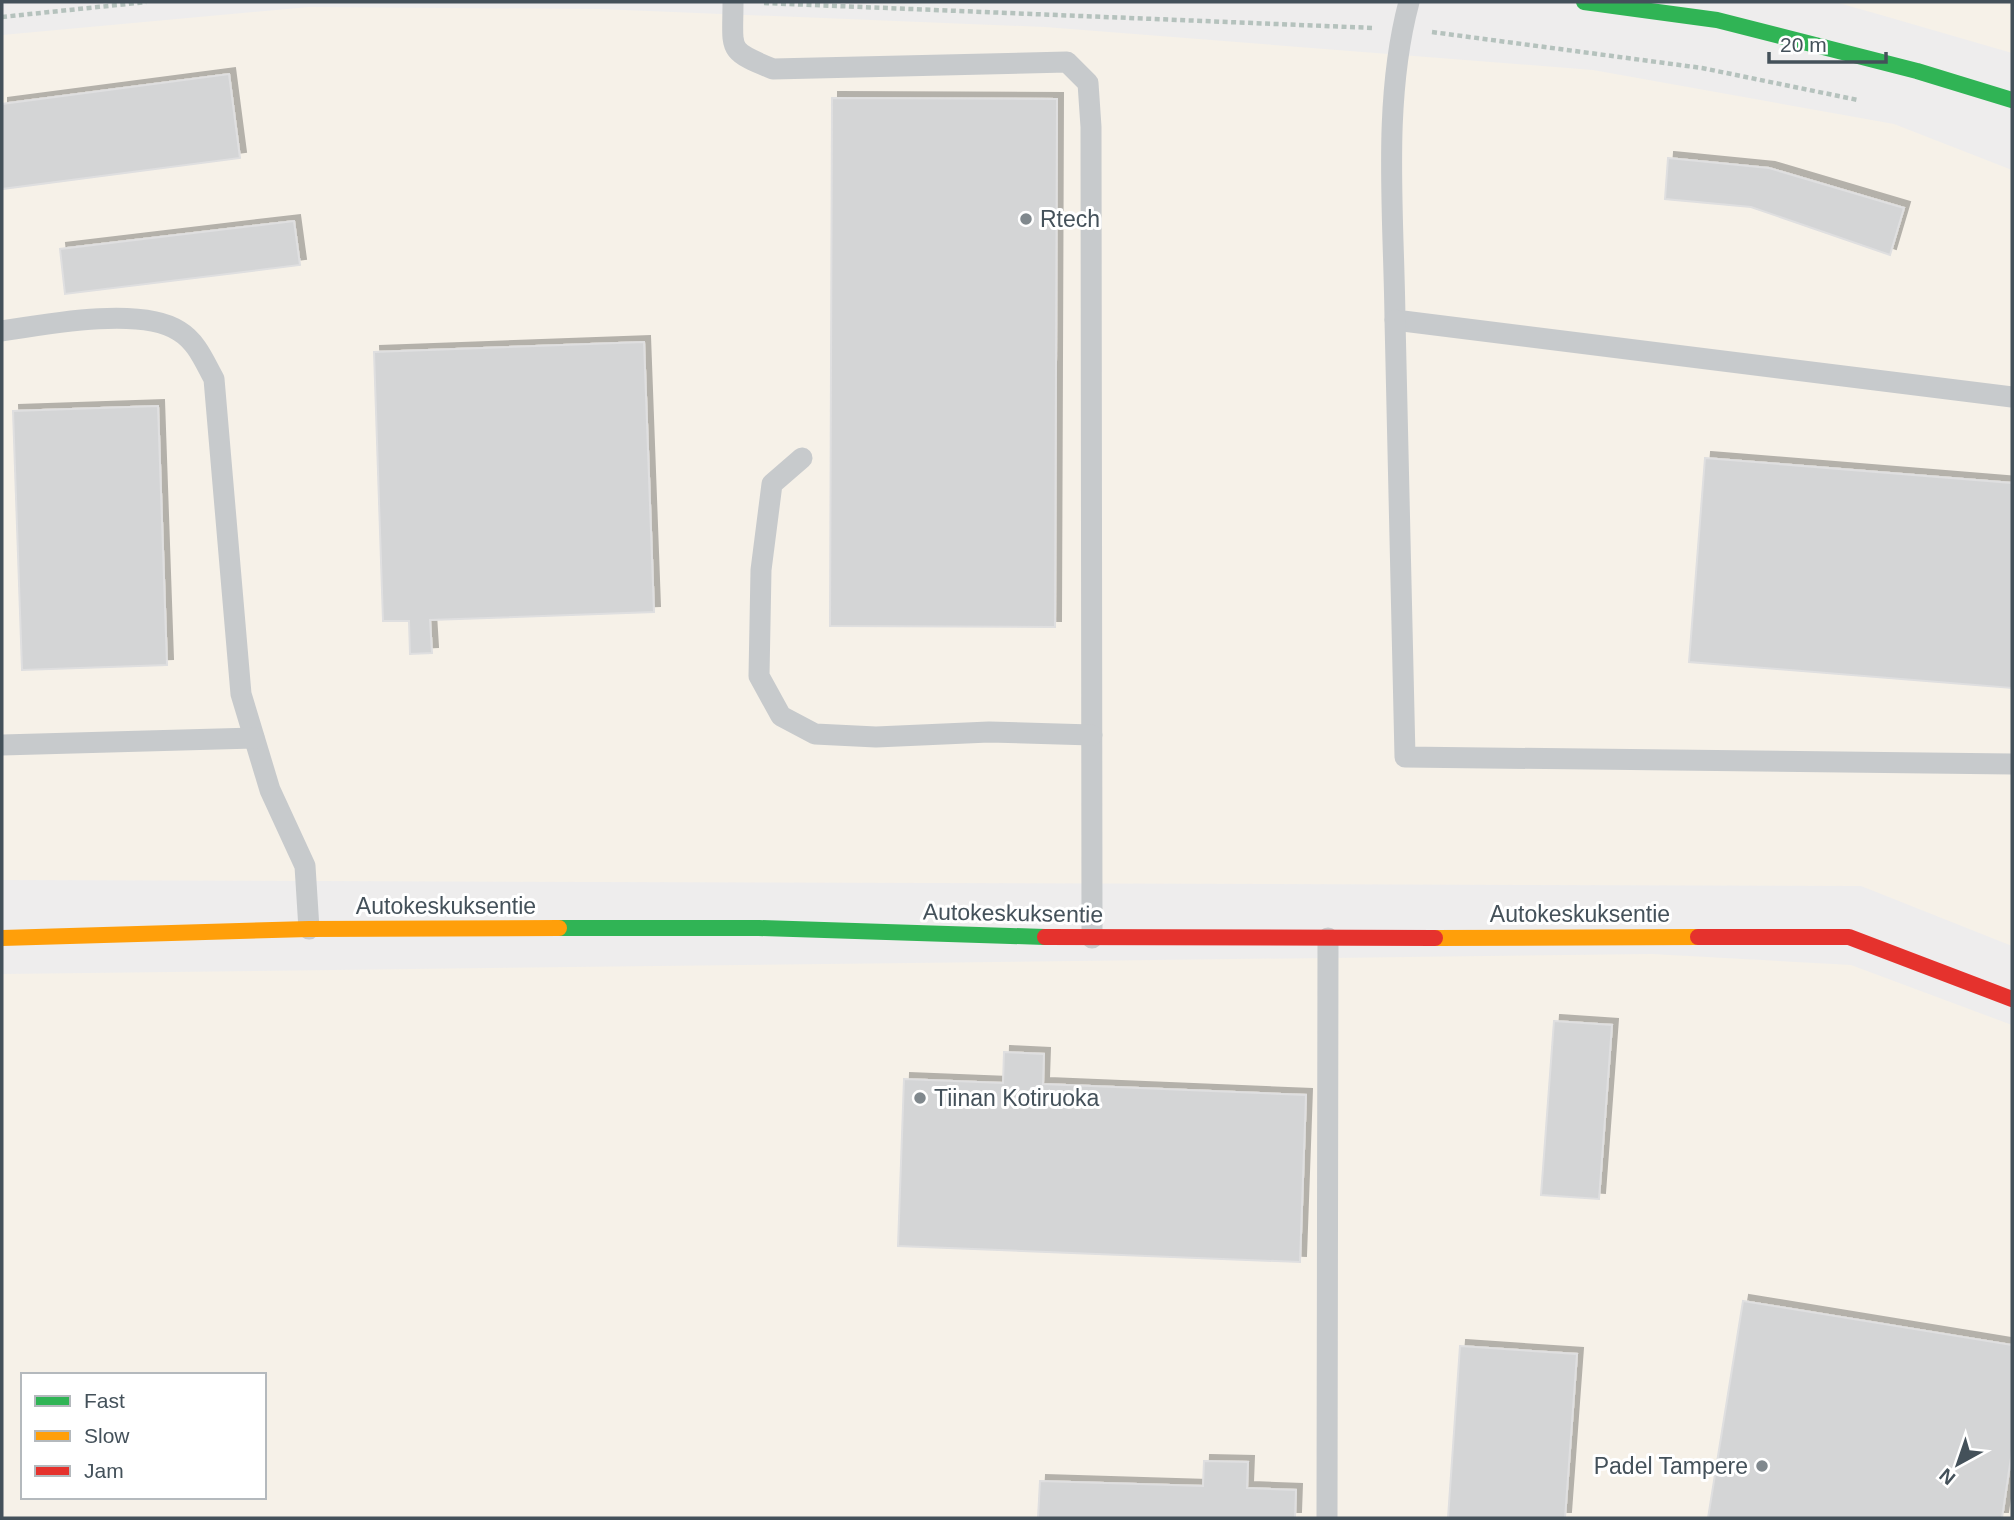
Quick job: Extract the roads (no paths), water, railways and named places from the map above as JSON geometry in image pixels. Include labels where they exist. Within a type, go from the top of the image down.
[{"type":"street","points":[[1584,2],[1717,20],[1917,71],[2012,100]]},
{"type":"street","name":"Autokeskuksentie","points":[[2,938],[309,929],[759,928],[1092,938],[1849,937],[2012,999]]},
{"type":"lane","points":[[733,2],[733,42],[741,56],[773,69],[1067,62],[1088,83],[1091,127],[1092,938]]},
{"type":"lane","points":[[1409,2],[1402,29],[1393,123],[1405,757],[2012,764]]},
{"type":"lane","points":[[2,331],[65,320],[136,319],[178,330],[197,348],[214,379],[241,694],[270,790],[305,866],[309,929]]},
{"type":"lane","points":[[1395,320],[2012,397]]},
{"type":"lane","points":[[802,458],[772,484],[761,570],[759,676],[781,716],[816,734],[876,737],[989,732],[1092,735]]},
{"type":"lane","points":[[2,745],[254,738]]},
{"type":"lane","points":[[1327,1518],[1328,938]]},
{"type":"place","name":"Rtech","points":[[1026,219]]},
{"type":"place","name":"Tiinan Kotiruoka","points":[[920,1098]]},
{"type":"place","name":"Padel Tampere","points":[[1762,1466]]}]
